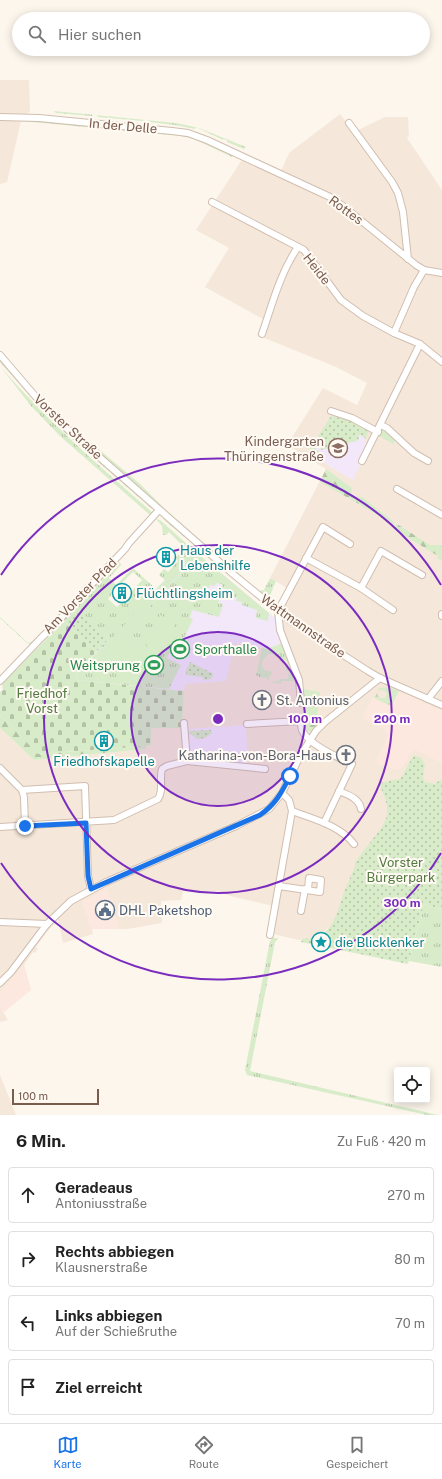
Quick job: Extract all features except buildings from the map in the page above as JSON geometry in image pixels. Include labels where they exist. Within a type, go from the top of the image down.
[{"type":"street","name":"In der Delle","points":[[0,117],[38,118],[182,132],[207,140],[242,156]]},
{"type":"street","points":[[349,123],[392,182],[398,193],[403,212],[408,259]]},
{"type":"street","name":"Rottes","points":[[242,156],[337,201],[408,259],[424,270],[442,273]]},
{"type":"street","name":"Heide","points":[[212,202],[304,250],[341,300],[363,316],[394,333],[420,344],[442,362]]},
{"type":"street","points":[[262,334],[280,282],[298,247]]},
{"type":"street","points":[[394,333],[414,286],[424,270]]},
{"type":"street","points":[[362,461],[378,432],[420,344]]},
{"type":"street","name":"Vorster Straße","points":[[0,355],[36,397],[65,427],[142,494]]},
{"type":"street","points":[[331,411],[352,418],[378,432]]},
{"type":"street","points":[[381,425],[387,428],[414,453],[428,461]]},
{"type":"street","points":[[397,489],[442,516]]},
{"type":"street","name":"Wattmannstraße","points":[[142,494],[288,619],[380,678],[442,705]]},
{"type":"street","name":"Am Vorster Pfad","points":[[0,681],[59,621],[68,609],[125,549],[159,510]]},
{"type":"street","points":[[301,703],[299,680],[280,630],[278,611],[323,526],[350,544]]},
{"type":"street","points":[[361,588],[381,551],[422,574]]},
{"type":"street","points":[[306,558],[361,588],[393,610]]},
{"type":"street","points":[[0,983],[11,972],[47,924],[71,901],[91,889],[260,815],[269,809],[282,793],[310,740],[320,726],[380,678]]},
{"type":"street","points":[[428,699],[442,680]]},
{"type":"street","points":[[247,724],[301,721],[303,732],[310,740],[319,747],[352,764],[324,823]]},
{"type":"street","points":[[184,723],[187,762]]},
{"type":"street","points":[[0,827],[86,823],[114,820],[158,799],[161,793],[160,775],[162,769],[167,766],[187,762],[265,769]]},
{"type":"street","points":[[0,768],[22,790],[24,797],[25,826]]},
{"type":"street","points":[[22,790],[85,786],[88,876],[91,889]]},
{"type":"street","points":[[339,791],[356,800],[360,804],[361,809]]},
{"type":"street","points":[[270,935],[292,811],[289,800],[282,793]]},
{"type":"street","points":[[292,811],[324,823],[344,834],[354,844]]},
{"type":"street","points":[[279,886],[306,890],[301,911]]},
{"type":"street","points":[[0,922],[47,924]]},
{"type":"shaded area","points":[[0,80],[29,80],[30,111],[21,121],[7,182],[0,184]]},
{"type":"shaded area","points":[[340,114],[354,132],[385,117],[408,117],[409,136],[407,138],[442,190],[442,779],[434,784],[428,784],[424,781],[390,815],[342,898],[334,923],[321,934],[299,940],[273,934],[277,907],[230,896],[219,891],[183,891],[181,900],[161,901],[162,923],[128,929],[92,929],[93,934],[63,943],[58,920],[46,933],[36,947],[38,949],[35,953],[33,952],[24,965],[31,990],[3,1012],[8,1020],[0,1022],[0,728],[34,760],[146,749],[146,746],[151,745],[151,727],[182,728],[184,684],[235,643],[266,649],[280,644],[283,645],[274,617],[287,588],[270,578],[326,469],[287,445],[323,388],[357,405],[367,383],[336,367],[257,335],[263,319],[205,287],[229,248],[196,230],[243,158],[276,173],[282,169],[289,153]]},
{"type":"shaded area","name":"Kindergarten Thüringenstraße","points":[[331,416],[351,420],[369,431],[364,441],[368,443],[358,461],[361,463],[353,480],[307,453]]},
{"type":"shaded area","points":[[193,550],[274,617],[284,645],[280,644],[266,649],[235,643],[226,681],[185,684],[184,691],[76,680],[96,652]]},
{"type":"shaded area","points":[[399,691],[442,711],[442,763],[414,749],[403,766],[399,769],[378,764],[379,762],[376,761],[389,734],[384,732],[385,729],[363,718],[373,697],[389,705],[392,704]]},
{"type":"shaded area","points":[[246,725],[247,765],[192,759],[189,756],[186,729]]},
{"type":"shaded area","points":[[107,887],[119,929],[91,929],[82,901],[99,893],[99,891]]},
{"type":"shaded area","points":[[24,965],[31,990],[3,1013],[0,1007],[0,992]]},
{"type":"shaded area","points":[[0,1075],[16,1115],[0,1115]]},
{"type":"green space","points":[[54,111],[95,115],[56,113]]},
{"type":"green space","points":[[97,115],[146,120],[98,117]]},
{"type":"green space","points":[[23,119],[180,134],[198,139],[233,154],[232,157],[194,139],[181,136],[21,121]]},
{"type":"green space","points":[[149,120],[196,127],[195,129],[149,122]]},
{"type":"green space","points":[[197,128],[246,147],[244,149],[227,142],[227,140],[223,140]]},
{"type":"green space","points":[[0,360],[26,391],[63,429],[62,430],[42,410],[0,362]]},
{"type":"green space","points":[[0,366],[54,424],[153,513],[152,516],[61,616],[32,644],[27,643],[0,617],[28,643],[33,641],[150,515],[61,437],[31,406]]},
{"type":"green space","points":[[331,416],[351,420],[369,431],[365,439],[361,435],[358,436],[359,440],[344,444],[340,450],[336,446],[321,450],[320,446],[316,447],[316,450],[320,451],[316,458],[307,453]]},
{"type":"green space","points":[[70,425],[140,484],[164,508],[259,591],[264,590],[270,578],[276,581],[269,598],[279,604],[277,607],[70,427]]},
{"type":"green space","points":[[383,429],[396,439],[393,444],[379,436]]},
{"type":"green space","points":[[65,430],[152,508],[152,509],[63,431]]},
{"type":"green space","points":[[326,469],[352,488],[351,494],[359,498],[362,497],[395,523],[394,524],[320,482]]},
{"type":"green space","points":[[164,518],[244,587],[163,519]]},
{"type":"green space","points":[[156,519],[160,520],[269,613],[268,621],[256,618],[257,610],[242,605],[242,602],[236,601],[237,598],[231,596],[232,593],[227,592],[227,589],[222,588],[222,584],[216,583],[215,586],[210,585],[209,588],[206,588],[204,593],[220,597],[218,603],[223,604],[219,617],[192,610],[190,618],[193,619],[182,642],[176,639],[167,658],[181,665],[169,689],[76,680],[77,674],[109,639],[76,607],[64,621],[63,620],[89,589],[119,562],[121,565],[109,578],[118,587],[108,599],[117,607],[142,580],[133,572],[120,585],[118,583],[133,568],[156,589],[165,580],[159,575],[164,569],[168,572],[178,561],[175,558],[185,548],[169,532],[166,535],[163,535],[162,526]],"holes":[[[183,563],[187,567],[124,634],[153,662],[115,660],[112,662],[106,656],[108,653],[103,648]]]},
{"type":"green space","points":[[397,524],[430,545],[442,545],[442,561],[437,558],[438,556],[394,529]]},
{"type":"green space","points":[[183,563],[187,566],[124,634],[158,666],[156,669],[150,665],[136,680],[115,660],[112,662],[106,656],[108,653],[103,648]]},
{"type":"green space","points":[[76,606],[109,639],[96,652],[64,621]]},
{"type":"green space","points":[[160,615],[176,623],[162,653],[146,646]]},
{"type":"green space","name":"Friedhof Vorst","points":[[64,621],[96,652],[77,674],[76,680],[184,691],[182,728],[151,728],[151,745],[146,746],[38,754],[0,715],[0,692],[3,690],[2,684]]},
{"type":"green space","points":[[280,644],[284,645],[295,678],[294,681],[282,681],[281,684],[270,682],[279,681],[280,679],[288,679],[289,671],[286,671],[287,661],[282,660],[279,662],[279,658],[274,654],[268,654],[262,661],[262,667],[266,671],[271,671],[272,674],[269,676],[269,681],[267,678],[256,675],[262,648],[266,649]]},
{"type":"green space","points":[[190,662],[214,674],[211,679],[204,680],[202,677],[187,675],[185,672]]},
{"type":"green space","points":[[388,687],[399,691],[392,704],[389,705],[374,698],[377,693],[379,698],[385,698],[387,694],[385,691],[378,691],[379,688]]},
{"type":"green space","points":[[304,689],[320,692],[316,725],[310,732],[306,730],[305,727]]},
{"type":"green space","points":[[0,715],[39,754],[146,746],[146,749],[34,760],[0,728]]},
{"type":"green space","points":[[211,730],[212,733],[205,738],[197,739],[187,731]]},
{"type":"green space","name":"Vorster Bürgerpark","points":[[414,755],[421,758],[425,764],[423,777],[425,782],[434,784],[442,779],[442,910],[424,904],[408,964],[301,942],[302,939],[312,938],[319,935],[330,927],[355,866],[355,862],[382,827],[387,816],[387,806],[379,783],[400,779]]},
{"type":"green space","points":[[424,904],[442,910],[442,967],[409,961]]},
{"type":"green space","points":[[273,938],[278,939],[275,942],[250,1071],[438,1115],[427,1115],[247,1075],[245,1070],[270,941]]},
{"type":"place","name":"Kindergarten Thüringenstraße","points":[[338,448]]},
{"type":"place","name":"Haus der Lebenshilfe","points":[[166,557]]},
{"type":"place","name":"Flüchtlingsheim","points":[[122,593]]},
{"type":"place","name":"Sporthalle","points":[[180,649]]},
{"type":"place","name":"Weitsprung","points":[[154,665]]},
{"type":"place","name":"St. Antonius","points":[[262,700]]},
{"type":"place","name":"Friedhofskapelle","points":[[104,741]]},
{"type":"place","name":"Katharina-von-Bora-Haus","points":[[346,755]]},
{"type":"place","name":"DHL Paketshop","points":[[105,910]]},
{"type":"place","name":"die Blicklenker","points":[[321,942]]},
{"type":"route","points":[[25,826],[86,823],[88,876],[91,889],[260,815],[276,802],[290,776]]}]
